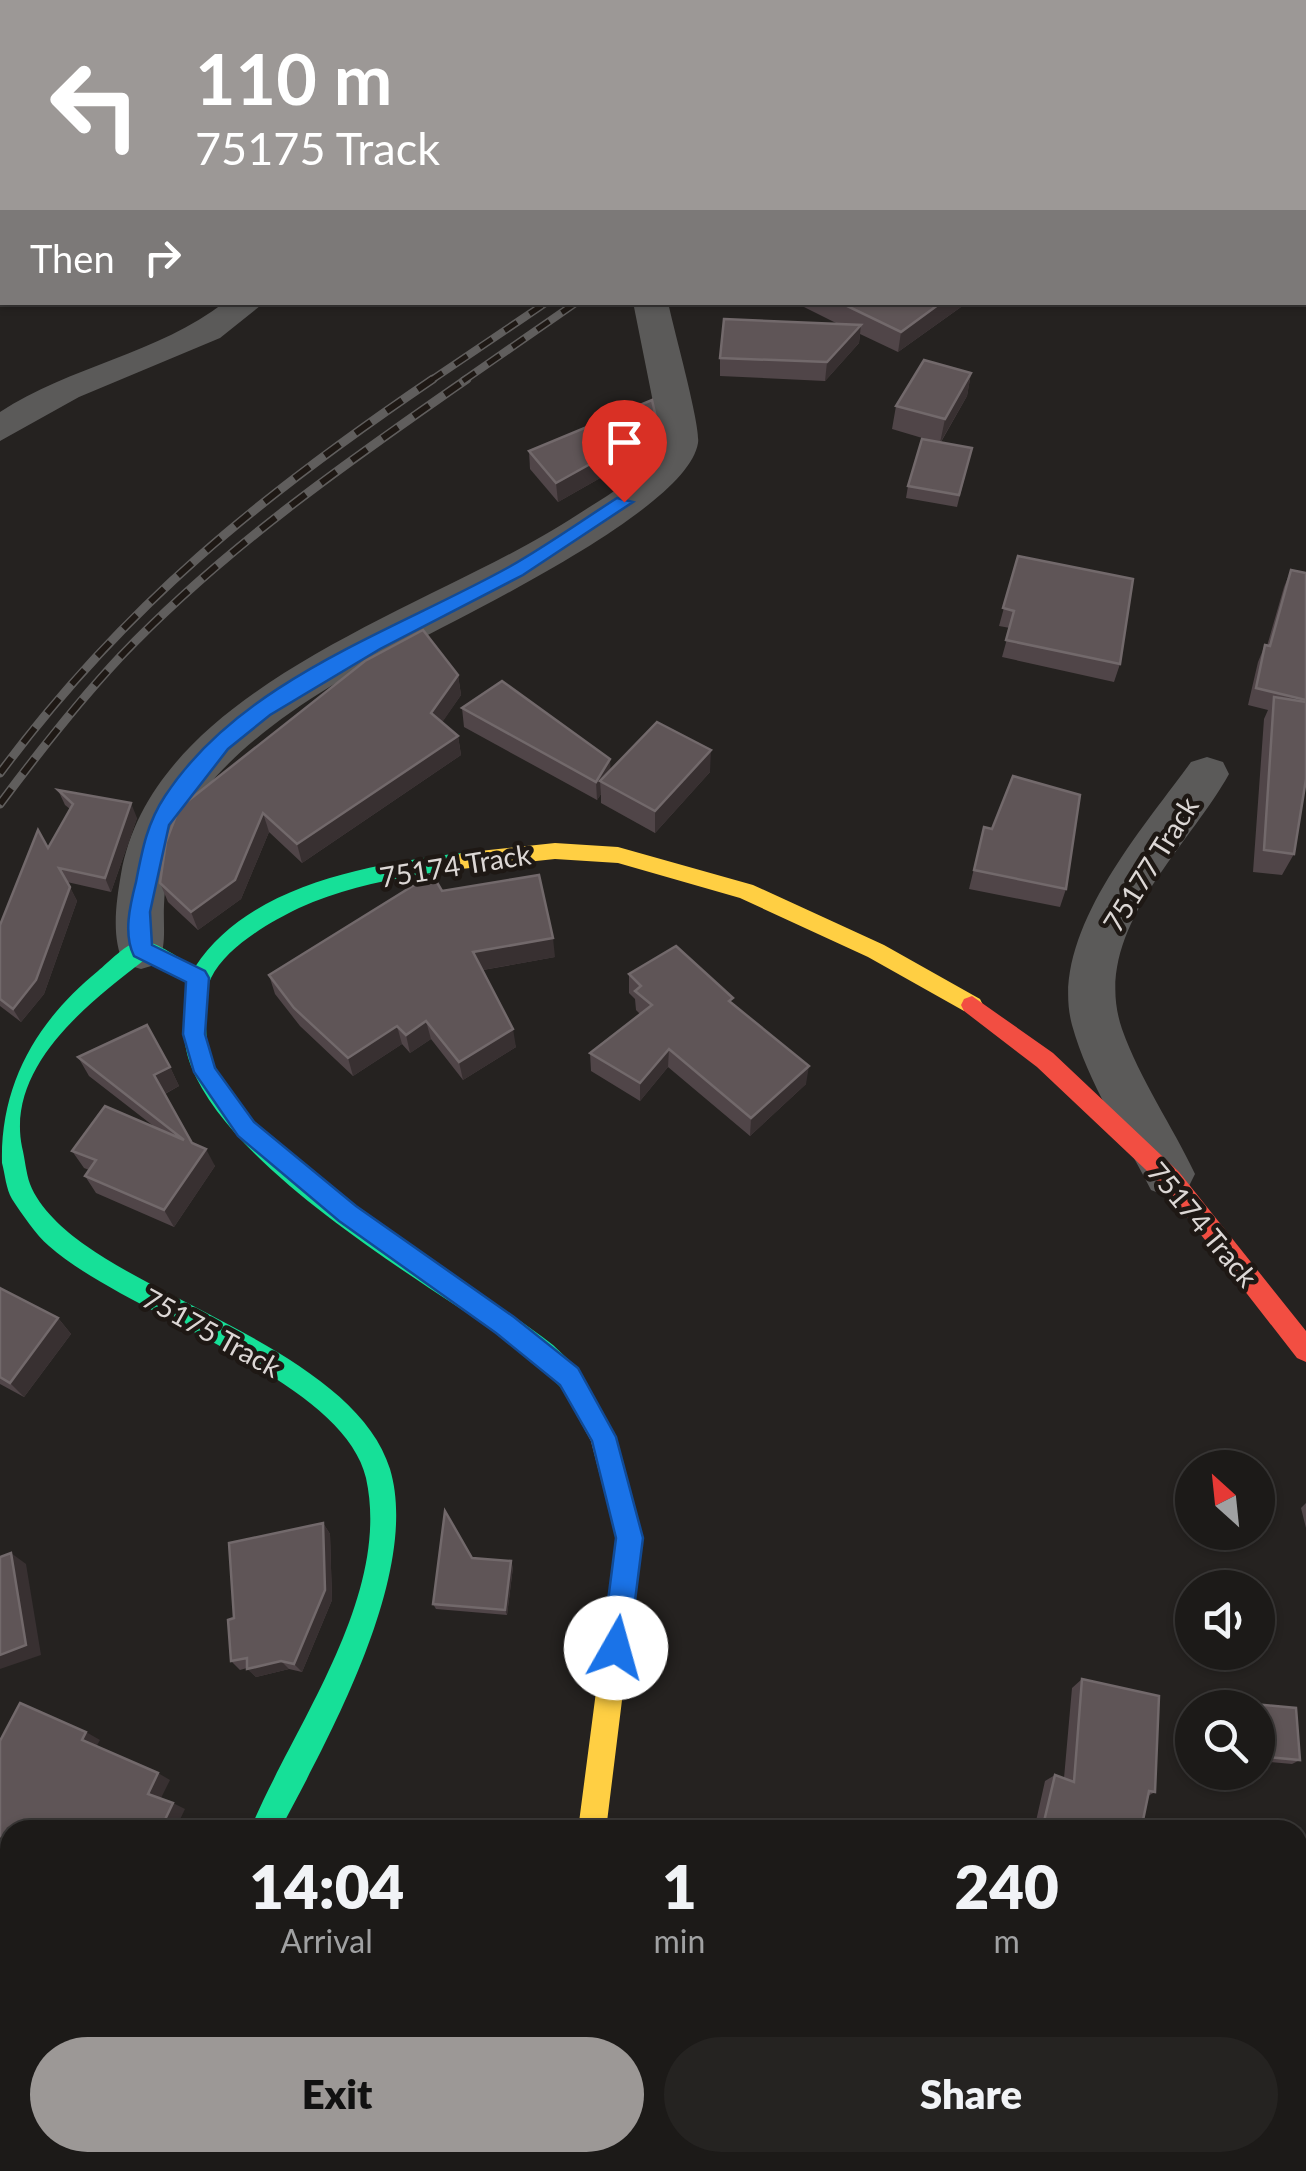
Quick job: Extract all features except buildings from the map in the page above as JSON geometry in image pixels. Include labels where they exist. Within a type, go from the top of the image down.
[{"type":"street","points":[[0,429],[61,391],[183,341],[230,318],[245,305]]},
{"type":"street","points":[[593,1820],[629,1538],[604,1437],[569,1377],[505,1325],[347,1213],[246,1129],[205,1072],[194,1034],[198,978],[141,950],[140,895],[159,825],[173,800],[221,744],[263,710],[374,644],[548,552],[654,482],[672,462],[680,442],[679,422],[666,389],[651,305]]},
{"type":"street","name":"75177 Track","points":[[1171,1179],[1095,1021],[1090,983],[1109,923],[1207,774]]},
{"type":"street","name":"75174 Track","points":[[198,978],[228,941],[274,908],[404,868],[554,850],[618,856],[746,891],[876,951],[970,1003],[1045,1060],[1171,1179],[1306,1350]]},
{"type":"street","name":"75175 Track","points":[[141,950],[76,996],[41,1032],[8,1097],[4,1138],[12,1175],[36,1219],[120,1281],[309,1387],[356,1432],[378,1468],[384,1499],[381,1553],[323,1721],[269,1820]]},
{"type":"railway","points":[[430,381],[543,305]]},
{"type":"railway","points":[[463,381],[573,305]]},
{"type":"railway","points":[[0,773],[96,657],[199,557],[311,466],[433,379]]},
{"type":"railway","points":[[0,804],[105,674],[201,579],[331,475],[467,379]]},
{"type":"traffic: fast","points":[[461,861],[358,879],[324,889],[260,919],[233,940],[202,976],[195,1013],[198,1051],[205,1072],[226,1104],[291,1170],[373,1233],[532,1344],[572,1383]]},
{"type":"traffic: fast","points":[[198,978],[141,950],[95,986],[35,1051],[12,1103],[8,1133],[20,1191],[55,1237],[108,1275],[295,1376],[345,1417],[377,1469],[384,1508],[380,1553],[368,1603],[328,1704],[269,1820]]},
{"type":"traffic: slow","points":[[461,861],[555,851],[618,855],[746,891],[876,951],[972,1005]]},
{"type":"traffic: slow","points":[[572,1383],[603,1437],[629,1538],[593,1820]]},
{"type":"traffic: jam","points":[[972,1005],[1045,1060],[1171,1179],[1306,1350]]},
{"type":"route","points":[[616,1648],[629,1538],[604,1437],[569,1377],[505,1325],[347,1213],[246,1129],[205,1072],[194,1034],[198,978],[141,950],[139,912],[147,862],[159,825],[173,800],[221,744],[263,710],[374,644],[516,571],[624,502]]}]
